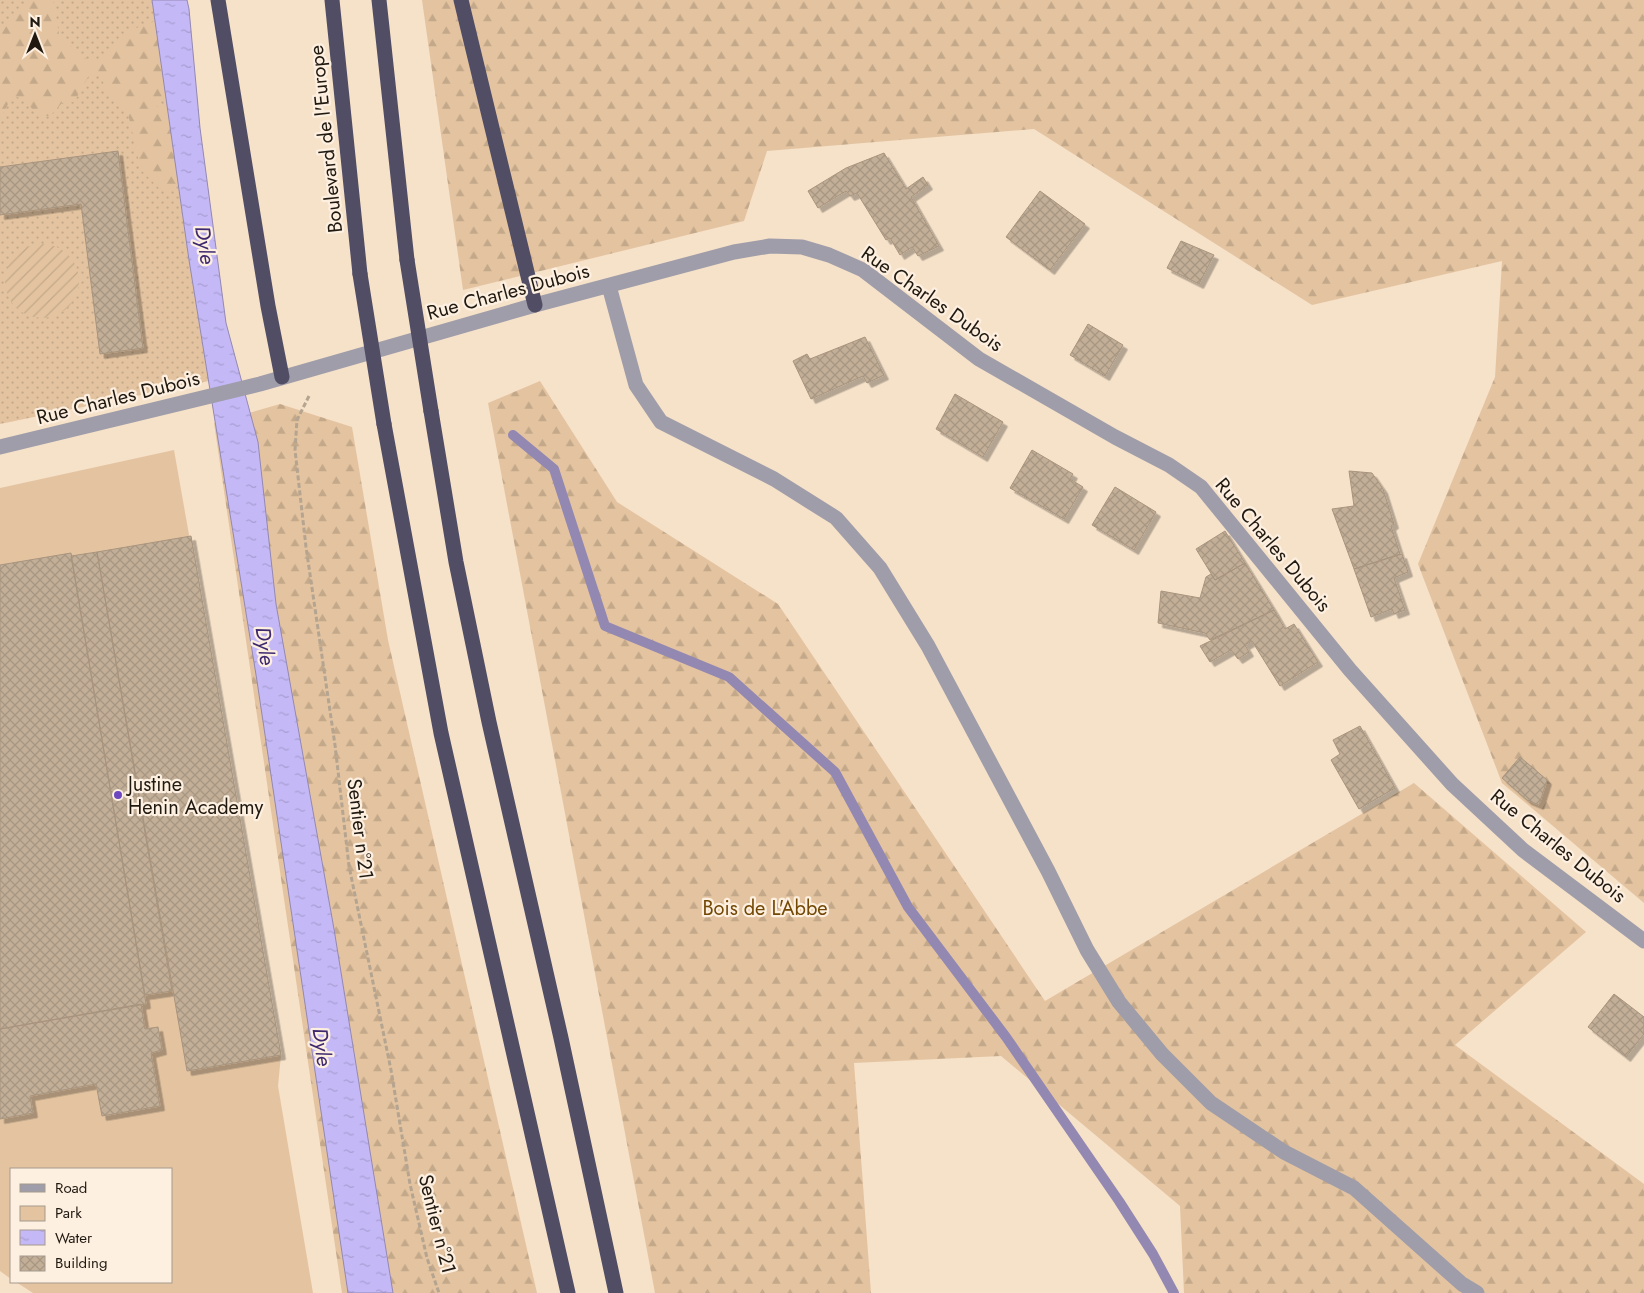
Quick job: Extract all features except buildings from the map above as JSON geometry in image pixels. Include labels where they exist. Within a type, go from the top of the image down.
[{"type":"highway","points":[[218,0],[268,306],[282,377]]},
{"type":"highway","name":"Boulevard de l'Europe","points":[[332,0],[360,274],[384,424],[441,733],[568,1293]]},
{"type":"highway","points":[[378,0],[407,260],[456,562],[489,722],[561,1038],[616,1293]]},
{"type":"highway","points":[[461,0],[535,305]]},
{"type":"street","name":"Rue Charles Dubois","points":[[0,447],[260,384],[535,305],[734,252],[770,246],[802,247],[829,255],[863,270],[979,358],[1115,437],[1169,465],[1201,487],[1350,670],[1452,784],[1523,850],[1644,941]]},
{"type":"street","points":[[609,286],[636,385],[661,422],[774,479],[836,518],[880,568],[928,646],[1048,871],[1086,950],[1119,1002],[1162,1054],[1211,1102],[1284,1152],[1354,1188],[1462,1284],[1478,1293]]},
{"type":"path","name":"Sentier n°21","points":[[317,367],[313,390],[297,420],[295,450],[306,548],[335,745],[354,898],[391,1070],[419,1226],[439,1293]]},
{"type":"green space","points":[[0,0],[152,0],[189,260],[209,381],[0,424]]},
{"type":"green space","points":[[29,0],[53,0],[59,34],[83,58],[98,61],[111,46],[127,34],[144,25],[163,20],[171,83],[156,107],[173,102],[190,177],[173,188],[162,191],[141,170],[127,109],[107,93],[101,76],[90,74],[74,102],[62,103],[50,116],[37,116],[25,99],[12,96],[2,116],[0,116],[0,29]]},
{"type":"green space","points":[[422,0],[1644,0],[1644,903],[1502,783],[1418,564],[1495,377],[1502,261],[1312,305],[1034,129],[767,151],[744,221],[463,290]]},
{"type":"green space","points":[[42,244],[63,250],[73,260],[79,281],[73,302],[63,312],[42,318],[21,312],[11,302],[5,281],[11,260],[21,250]]},
{"type":"green space","name":"Bois de L'Abbe","points":[[540,381],[617,502],[778,604],[1045,1001],[1414,783],[1586,932],[1455,1045],[1644,1184],[1644,1293],[1184,1293],[1180,1206],[1001,1056],[854,1063],[871,1293],[655,1293],[488,403]]},
{"type":"green space","points":[[280,404],[352,427],[388,640],[537,1293],[342,1293],[214,423]]},
{"type":"green space","name":"Justine Henin Academy","points":[[174,450],[281,1055],[278,1086],[313,1293],[33,1293],[18,1283],[172,1283],[172,1168],[10,1168],[10,1278],[0,1271],[0,488]]},
{"type":"water","name":"Dyle","points":[[152,0],[187,0],[189,9],[200,128],[226,323],[258,442],[276,604],[334,929],[393,1293],[348,1293],[257,681],[189,260]]},
{"type":"waterway","points":[[513,435],[554,469],[605,626],[729,677],[835,772],[908,907],[1006,1037],[1119,1201],[1153,1254],[1174,1293]]},
{"type":"place","name":"Justine Henin Academy","points":[[118,795]]}]
